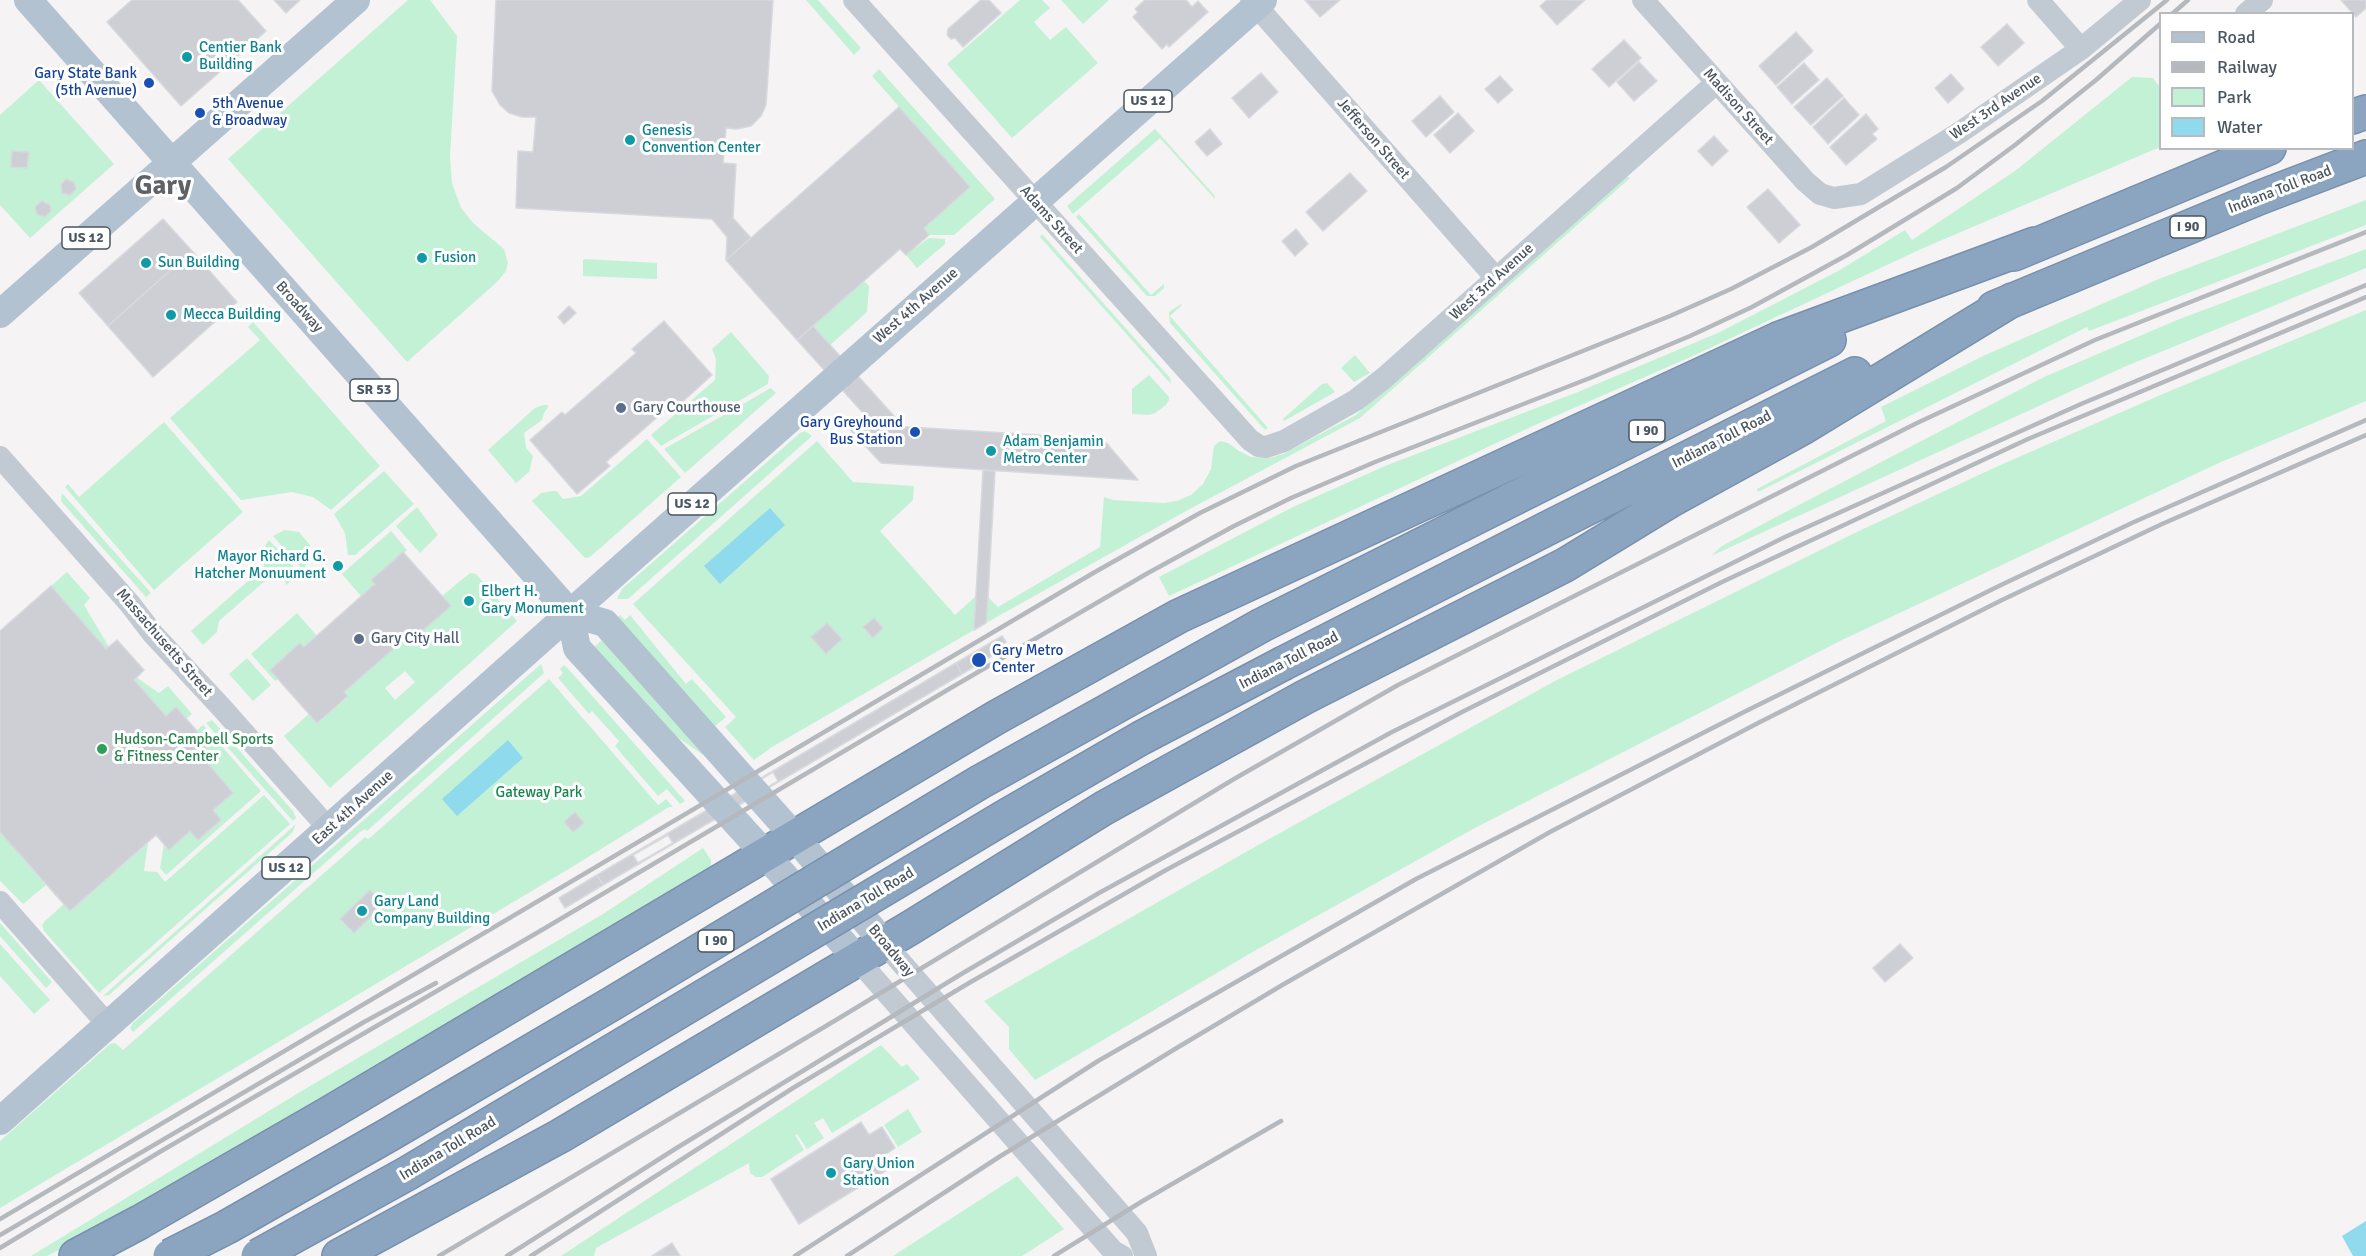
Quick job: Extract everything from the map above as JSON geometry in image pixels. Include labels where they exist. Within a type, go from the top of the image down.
[{"type":"highway","name":"I 90","points":[[170,1256],[390,1134],[980,782],[1262,625],[1811,348],[2035,244],[2264,150]]},
{"type":"highway","name":"Indiana Toll Road","points":[[258,1256],[408,1173],[1141,738],[1284,663],[1822,389],[2012,300],[2261,196],[2366,157]]},
{"type":"highway","points":[[76,1256],[140,1222],[997,717],[1179,616],[1778,339],[2035,244]]},
{"type":"highway","points":[[339,1256],[560,1136],[871,951],[1124,796],[1305,697],[1565,565],[1673,499],[1804,427],[2012,300]]},
{"type":"main road","name":"Broadway","points":[[28,0],[570,613],[577,648],[765,854],[871,951]]},
{"type":"main road","name":"US 12","points":[[0,314],[356,0]]},
{"type":"main road","name":"West 4th Avenue","points":[[570,613],[1256,2]]},
{"type":"main road","name":"Broadway","points":[[570,613],[605,623],[795,837],[871,951]]},
{"type":"main road","name":"East 4th Avenue","points":[[0,1121],[570,613]]},
{"type":"street","name":"Adams Street","points":[[854,0],[1250,440]]},
{"type":"street","name":"Madison Street","points":[[1643,0],[1815,190],[1827,197],[1842,198]]},
{"type":"street","points":[[2038,0],[2080,49]]},
{"type":"street","name":"West 3rd Avenue","points":[[1842,198],[1861,194],[1959,133],[2080,49],[2140,0]]},
{"type":"street","points":[[2248,12],[2262,0]]},
{"type":"street","name":"Jefferson Street","points":[[1256,2],[1496,278]]},
{"type":"street","name":"West 3rd Avenue","points":[[1250,440],[1258,446],[1275,446],[1356,400],[1716,82]]},
{"type":"street","name":"Massachusetts Street","points":[[0,457],[161,642],[329,829]]},
{"type":"street","points":[[0,902],[108,1025]]},
{"type":"street","name":"Broadway","points":[[871,951],[1113,1251],[1122,1256]]},
{"type":"street","name":"Broadway","points":[[871,951],[1137,1233],[1146,1256]]},
{"type":"green space","points":[[408,0],[430,0],[457,36],[450,157],[452,183],[461,208],[473,223],[504,249],[508,263],[506,271],[498,281],[407,362],[228,159]]},
{"type":"green space","points":[[806,0],[818,0],[861,48],[854,55]]},
{"type":"green space","points":[[1020,0],[1042,0],[1050,8],[1034,22],[1050,40],[1066,27],[1098,63],[1012,138],[947,64]]},
{"type":"green space","points":[[1061,0],[1109,0],[1083,24]]},
{"type":"green space","points":[[879,69],[995,199],[954,235],[929,235],[924,228],[970,187],[872,76]]},
{"type":"green space","points":[[2132,77],[2153,78],[2159,86],[2159,147],[1921,249],[1695,355],[1535,425],[1169,596],[1159,577],[1293,507],[1385,466],[1578,392],[1720,332],[1840,270],[1905,230],[1912,240],[2015,171]]},
{"type":"green space","points":[[39,80],[114,164],[30,238],[0,205],[0,115]]},
{"type":"green space","points":[[1155,129],[1215,196],[1215,199],[1160,138],[1073,214],[1067,206]]},
{"type":"green space","points":[[1625,175],[1630,178],[1360,418],[1186,511],[986,623],[988,597],[998,607],[1100,547],[1104,497],[1113,500],[1164,503],[1177,501],[1191,495],[1203,484],[1211,469],[1214,446],[1220,441],[1228,443],[1251,457],[1270,458],[1283,454],[1356,415]]},
{"type":"green space","points":[[2366,200],[2366,225],[2089,331],[2087,327],[1758,492],[1757,489],[1886,421],[1881,407],[1983,356],[2159,279]]},
{"type":"green space","points":[[1079,214],[1151,295],[1164,284],[1164,288],[1155,296],[1147,296],[1076,217]]},
{"type":"green space","points":[[1042,234],[1170,378],[1171,384],[1040,237]]},
{"type":"green space","points":[[929,238],[945,239],[945,244],[917,268],[906,255]]},
{"type":"green space","points":[[2366,249],[2366,268],[2124,367],[1711,556],[1722,546],[1774,518],[2044,377],[2177,320]]},
{"type":"green space","points":[[583,260],[657,263],[657,279],[583,276]]},
{"type":"green space","points":[[864,281],[869,286],[867,312],[829,346],[824,347],[812,357],[797,340]]},
{"type":"green space","points":[[1181,304],[1170,316],[1268,428],[1265,430],[1170,323],[1169,312]]},
{"type":"green space","points":[[2366,310],[2366,401],[2221,462],[1842,640],[1473,829],[1256,950],[1035,1080],[1009,1049],[1009,1027],[984,1001],[1260,844],[1555,681],[1861,530],[1996,467],[2165,393]]},
{"type":"green space","points":[[253,322],[380,466],[331,510],[313,497],[292,492],[241,500],[170,418],[260,340],[248,327]]},
{"type":"green space","points":[[731,332],[769,376],[768,384],[661,446],[651,435],[715,380],[716,359],[712,349]]},
{"type":"green space","points":[[1355,355],[1370,373],[1354,382],[1341,368]]},
{"type":"green space","points":[[1149,375],[1169,397],[1169,400],[1155,413],[1132,414],[1132,389]]},
{"type":"green space","points":[[1327,383],[1335,392],[1284,421],[1283,419],[1322,384]]},
{"type":"green space","points":[[771,388],[776,393],[685,473],[664,449]]},
{"type":"green space","points":[[548,405],[548,407],[542,420],[524,433],[526,448],[533,456],[529,472],[516,483],[488,450],[535,408]]},
{"type":"green space","points":[[164,422],[243,512],[154,590],[65,487],[68,484],[79,497]]},
{"type":"green space","points":[[805,431],[812,436],[628,599],[617,599],[622,589]]},
{"type":"green space","points":[[647,439],[681,477],[590,557],[585,558],[532,501],[541,493],[553,491],[557,491],[563,499],[581,496]]},
{"type":"green space","points":[[817,441],[853,482],[914,486],[913,500],[880,531],[955,615],[976,596],[974,630],[772,747],[754,760],[725,727],[736,717],[633,604]]},
{"type":"green space","points":[[384,471],[414,504],[355,555],[348,555],[345,533],[334,514]]},
{"type":"green space","points":[[62,493],[151,593],[146,597],[61,501]]},
{"type":"green space","points":[[417,507],[438,535],[420,553],[396,526]]},
{"type":"green space","points":[[285,530],[299,532],[310,545],[310,558],[303,570],[273,536]]},
{"type":"green space","points":[[391,531],[407,550],[372,580],[375,584],[361,596],[342,574]]},
{"type":"green space","points":[[269,540],[299,573],[286,585],[283,574],[274,573],[219,621],[217,632],[203,645],[191,631],[264,567],[265,546]]},
{"type":"green space","points":[[67,572],[90,598],[84,605],[109,647],[106,649],[51,586]]},
{"type":"green space","points":[[470,573],[476,574],[517,621],[330,788],[284,736],[309,714],[318,723],[348,697],[344,692],[416,629],[420,633],[442,596]],"holes":[[[405,671],[415,682],[395,700],[385,688]]]},
{"type":"green space","points":[[297,613],[317,636],[304,647],[300,643],[270,670],[278,679],[275,681],[251,654]]},
{"type":"green space","points":[[620,615],[625,620],[630,615],[686,684],[692,679],[726,717],[713,728],[617,618]]},
{"type":"green space","points":[[603,639],[703,755],[670,732],[594,647]]},
{"type":"green space","points":[[247,658],[271,685],[253,701],[229,674]]},
{"type":"green space","points":[[541,664],[544,673],[367,831],[365,829],[360,832],[133,1032],[130,1028],[133,1023]]},
{"type":"green space","points":[[564,665],[685,801],[680,804],[667,789],[658,796],[615,746],[619,741],[592,711],[589,714],[558,678],[563,673],[560,669]]},
{"type":"green space","points":[[136,677],[159,693],[168,686],[192,714],[186,719],[176,707],[166,716],[134,680]]},
{"type":"green space","name":"Gateway Park","points":[[549,679],[658,805],[666,799],[673,807],[669,807],[0,1208],[0,1141],[110,1044],[115,1043],[123,1050],[365,837],[368,839],[372,836]]},
{"type":"green space","points":[[212,720],[293,811],[296,818],[293,821],[206,723]]},
{"type":"green space","points":[[203,725],[261,791],[166,875],[160,868],[164,844],[169,850],[190,831],[198,840],[221,820],[213,810],[233,793],[199,753],[196,731]]},
{"type":"green space","points":[[264,795],[290,824],[99,993],[44,931],[42,925],[64,904],[70,911],[148,843],[144,871],[157,872],[165,882]]},
{"type":"green space","points":[[296,824],[292,833],[109,995],[103,996]]},
{"type":"green space","points":[[0,832],[46,885],[23,904],[0,881]]},
{"type":"green space","points":[[703,848],[711,860],[711,872],[135,1211],[47,1256],[31,1256],[305,1089],[603,914]]},
{"type":"green space","points":[[0,923],[52,982],[46,988],[0,936]]},
{"type":"green space","points":[[0,944],[50,1000],[34,1014],[0,976]]},
{"type":"green space","points":[[881,1045],[902,1067],[907,1064],[920,1079],[832,1133],[823,1118],[814,1123],[824,1138],[807,1149],[797,1134],[795,1135],[804,1150],[762,1177],[756,1177],[750,1173],[749,1163],[596,1248],[594,1256],[561,1256]]},
{"type":"green space","points":[[908,1109],[922,1132],[898,1147],[884,1125]]},
{"type":"green space","points":[[1017,1176],[1064,1229],[1022,1256],[893,1256]]},
{"type":"water","points":[[770,508],[785,525],[720,584],[704,566]]},
{"type":"water","points":[[508,740],[523,758],[457,816],[442,799]]},
{"type":"water","points":[[2366,1221],[2366,1256],[2353,1256],[2342,1236]]},
{"type":"building","name":"Centier Bank Building","points":[[132,0],[238,0],[266,31],[181,106],[107,22]]},
{"type":"building","points":[[274,0],[300,0],[286,13]]},
{"type":"building","name":"Genesis Convention Center","points":[[496,0],[773,0],[766,105],[761,116],[751,126],[737,129],[726,128],[723,163],[736,164],[733,218],[751,238],[726,260],[727,237],[712,219],[516,208],[518,151],[533,152],[536,117],[522,117],[509,113],[500,105],[492,91]]},
{"type":"building","points":[[981,0],[989,0],[1001,13],[963,47],[955,38],[951,39],[947,35],[948,29]]},
{"type":"building","points":[[1145,0],[1186,0],[1192,7],[1198,1],[1208,12],[1169,47],[1167,44],[1162,49],[1133,17],[1138,12],[1135,9]]},
{"type":"building","points":[[1305,0],[1340,0],[1320,17]]},
{"type":"building","points":[[1547,0],[1585,0],[1557,25],[1540,6]]},
{"type":"building","points":[[2341,0],[2366,0],[2366,8],[2356,17],[2354,12]]},
{"type":"building","points":[[2007,24],[2024,43],[1998,66],[1981,47]]},
{"type":"building","points":[[1796,32],[1813,51],[1776,85],[1759,66]]},
{"type":"building","points":[[1624,40],[1641,58],[1609,87],[1592,69]]},
{"type":"building","points":[[1639,62],[1657,81],[1634,101],[1617,82]]},
{"type":"building","points":[[1804,63],[1819,80],[1792,104],[1777,87]]},
{"type":"building","points":[[1261,73],[1278,92],[1249,118],[1232,98]]},
{"type":"building","points":[[1951,74],[1964,89],[1948,103],[1935,88]]},
{"type":"building","points":[[1500,76],[1513,90],[1498,103],[1485,89]]},
{"type":"building","points":[[1827,78],[1843,96],[1811,125],[1794,107]]},
{"type":"building","points":[[1440,96],[1454,112],[1426,137],[1412,121]]},
{"type":"building","points":[[1844,98],[1859,115],[1828,144],[1813,127]]},
{"type":"building","points":[[899,107],[970,187],[924,228],[929,235],[906,255],[900,249],[797,340],[726,260]]},
{"type":"building","points":[[1458,113],[1474,131],[1450,153],[1434,135]]},
{"type":"building","points":[[1866,114],[1878,129],[1872,134],[1877,139],[1846,165],[1830,147]]},
{"type":"building","points":[[1210,129],[1222,144],[1207,156],[1195,142]]},
{"type":"building","points":[[1714,136],[1728,151],[1712,166],[1698,151]]},
{"type":"building","points":[[12,151],[29,152],[27,168],[11,167]]},
{"type":"building","points":[[1350,173],[1367,191],[1323,231],[1306,212]]},
{"type":"building","points":[[66,179],[74,182],[76,189],[70,195],[62,193],[61,184]]},
{"type":"building","points":[[1768,189],[1800,225],[1779,243],[1747,207]]},
{"type":"building","points":[[42,201],[50,205],[51,211],[45,217],[37,214],[35,207]]},
{"type":"building","name":"Sun Building","points":[[163,219],[192,251],[108,326],[79,293]]},
{"type":"building","points":[[1296,229],[1308,244],[1295,256],[1282,241]]},
{"type":"building","name":"Mecca Building","points":[[192,251],[237,302],[153,377],[108,326]]},
{"type":"building","points":[[569,306],[576,313],[564,324],[558,317]]},
{"type":"building","name":"Gary Courthouse","points":[[664,321],[712,375],[680,404],[677,400],[606,462],[610,466],[577,494],[530,440],[562,412],[565,415],[636,353],[632,349]]},
{"type":"building","points":[[813,326],[904,427],[874,425],[797,340]]},
{"type":"building","name":"Adam Benjamin Metro Center","points":[[844,423],[1103,439],[1138,480],[881,463]]},
{"type":"building","points":[[983,470],[995,471],[988,597],[986,623],[974,630]]},
{"type":"building","name":"Gary City Hall","points":[[403,552],[451,606],[420,633],[416,629],[344,692],[348,696],[317,723],[270,670],[300,643],[304,647],[321,632],[375,584],[371,580]]},
{"type":"building","name":"Hudson-Campbell Sports & Fitness Center","points":[[51,586],[106,649],[117,640],[144,670],[134,680],[166,716],[176,707],[209,745],[199,753],[233,793],[213,810],[221,820],[198,840],[190,831],[169,850],[156,835],[70,911],[0,832],[0,631]]},
{"type":"building","points":[[874,618],[883,628],[873,638],[863,627]]},
{"type":"building","points":[[827,623],[842,639],[826,654],[811,637]]},
{"type":"building","points":[[1002,636],[1006,642],[998,647],[1000,651],[962,674],[956,663]]},
{"type":"building","points":[[956,663],[962,674],[603,885],[597,875]]},
{"type":"building","points":[[773,772],[778,781],[763,790],[758,781]]},
{"type":"building","points":[[575,812],[584,823],[573,832],[564,822]]},
{"type":"building","points":[[668,835],[673,843],[638,863],[633,855]]},
{"type":"building","points":[[597,875],[603,885],[565,908],[559,898]]},
{"type":"building","name":"Gary Land Company Building","points":[[370,890],[384,904],[354,933],[340,919]]},
{"type":"building","points":[[1900,944],[1913,958],[1885,982],[1873,968]]},
{"type":"building","name":"Gary Union Station","points":[[861,1122],[869,1135],[882,1127],[895,1148],[883,1156],[890,1168],[799,1224],[771,1179]]},
{"type":"building","points":[[672,1243],[680,1256],[652,1256],[669,1245]]},
{"type":"railway","points":[[0,1219],[1095,572],[1200,513],[1296,466],[1670,316],[1731,289],[1812,247],[1946,167],[2042,101],[2167,0]]},
{"type":"railway","points":[[2174,12],[2188,0]]},
{"type":"railway","points":[[0,1248],[949,689],[1148,573],[1234,526],[1291,498],[1375,462],[1590,378],[1690,336],[1752,307],[1847,255],[1957,188],[2096,80],[2159,25]]},
{"type":"railway","points":[[439,1256],[836,1020],[1234,779],[1398,685],[1917,423],[2095,340],[2366,232]]},
{"type":"railway","points":[[507,1256],[675,1149],[963,973],[1099,893],[1392,732],[1785,537],[2081,404],[2366,285]]},
{"type":"railway","points":[[531,1256],[793,1088],[969,983],[1166,870],[1462,712],[1722,582],[2028,439],[2366,297]]},
{"type":"railway","points":[[795,1256],[1098,1061],[1416,879],[1748,710],[2001,585],[2134,522],[2366,420]]},
{"type":"railway","points":[[847,1256],[999,1157],[1175,1049],[1550,832],[1760,722],[2002,600],[2162,524],[2366,435]]},
{"type":"railway","points":[[0,1235],[364,1022],[436,983]]},
{"type":"railway","points":[[1054,1256],[1141,1202],[1281,1121]]},
{"type":"place","name":"Centier Bank Building","points":[[187,57]]},
{"type":"place","name":"Gary State Bank (5th Avenue)","points":[[149,83]]},
{"type":"place","name":"5th Avenue & Broadway","points":[[200,113]]},
{"type":"place","name":"Genesis Convention Center","points":[[630,140]]},
{"type":"place","name":"Fusion","points":[[422,258]]},
{"type":"place","name":"Sun Building","points":[[146,263]]},
{"type":"place","name":"Mecca Building","points":[[171,315]]},
{"type":"place","name":"Gary Courthouse","points":[[621,408]]},
{"type":"place","name":"Gary Greyhound Bus Station","points":[[915,432]]},
{"type":"place","name":"Adam Benjamin Metro Center","points":[[991,451]]},
{"type":"place","name":"Mayor Richard G. Hatcher Monuument","points":[[338,566]]},
{"type":"place","name":"Elbert H. Gary Monument","points":[[469,601]]},
{"type":"place","name":"Gary City Hall","points":[[359,639]]},
{"type":"place","name":"Gary Metro Center","points":[[979,660]]},
{"type":"place","name":"Hudson-Campbell Sports & Fitness Center","points":[[102,749]]},
{"type":"place","name":"Gary Land Company Building","points":[[362,911]]},
{"type":"place","name":"Gary Union Station","points":[[831,1173]]},
{"type":"district","name":"Gary","points":[[163,187]]}]
